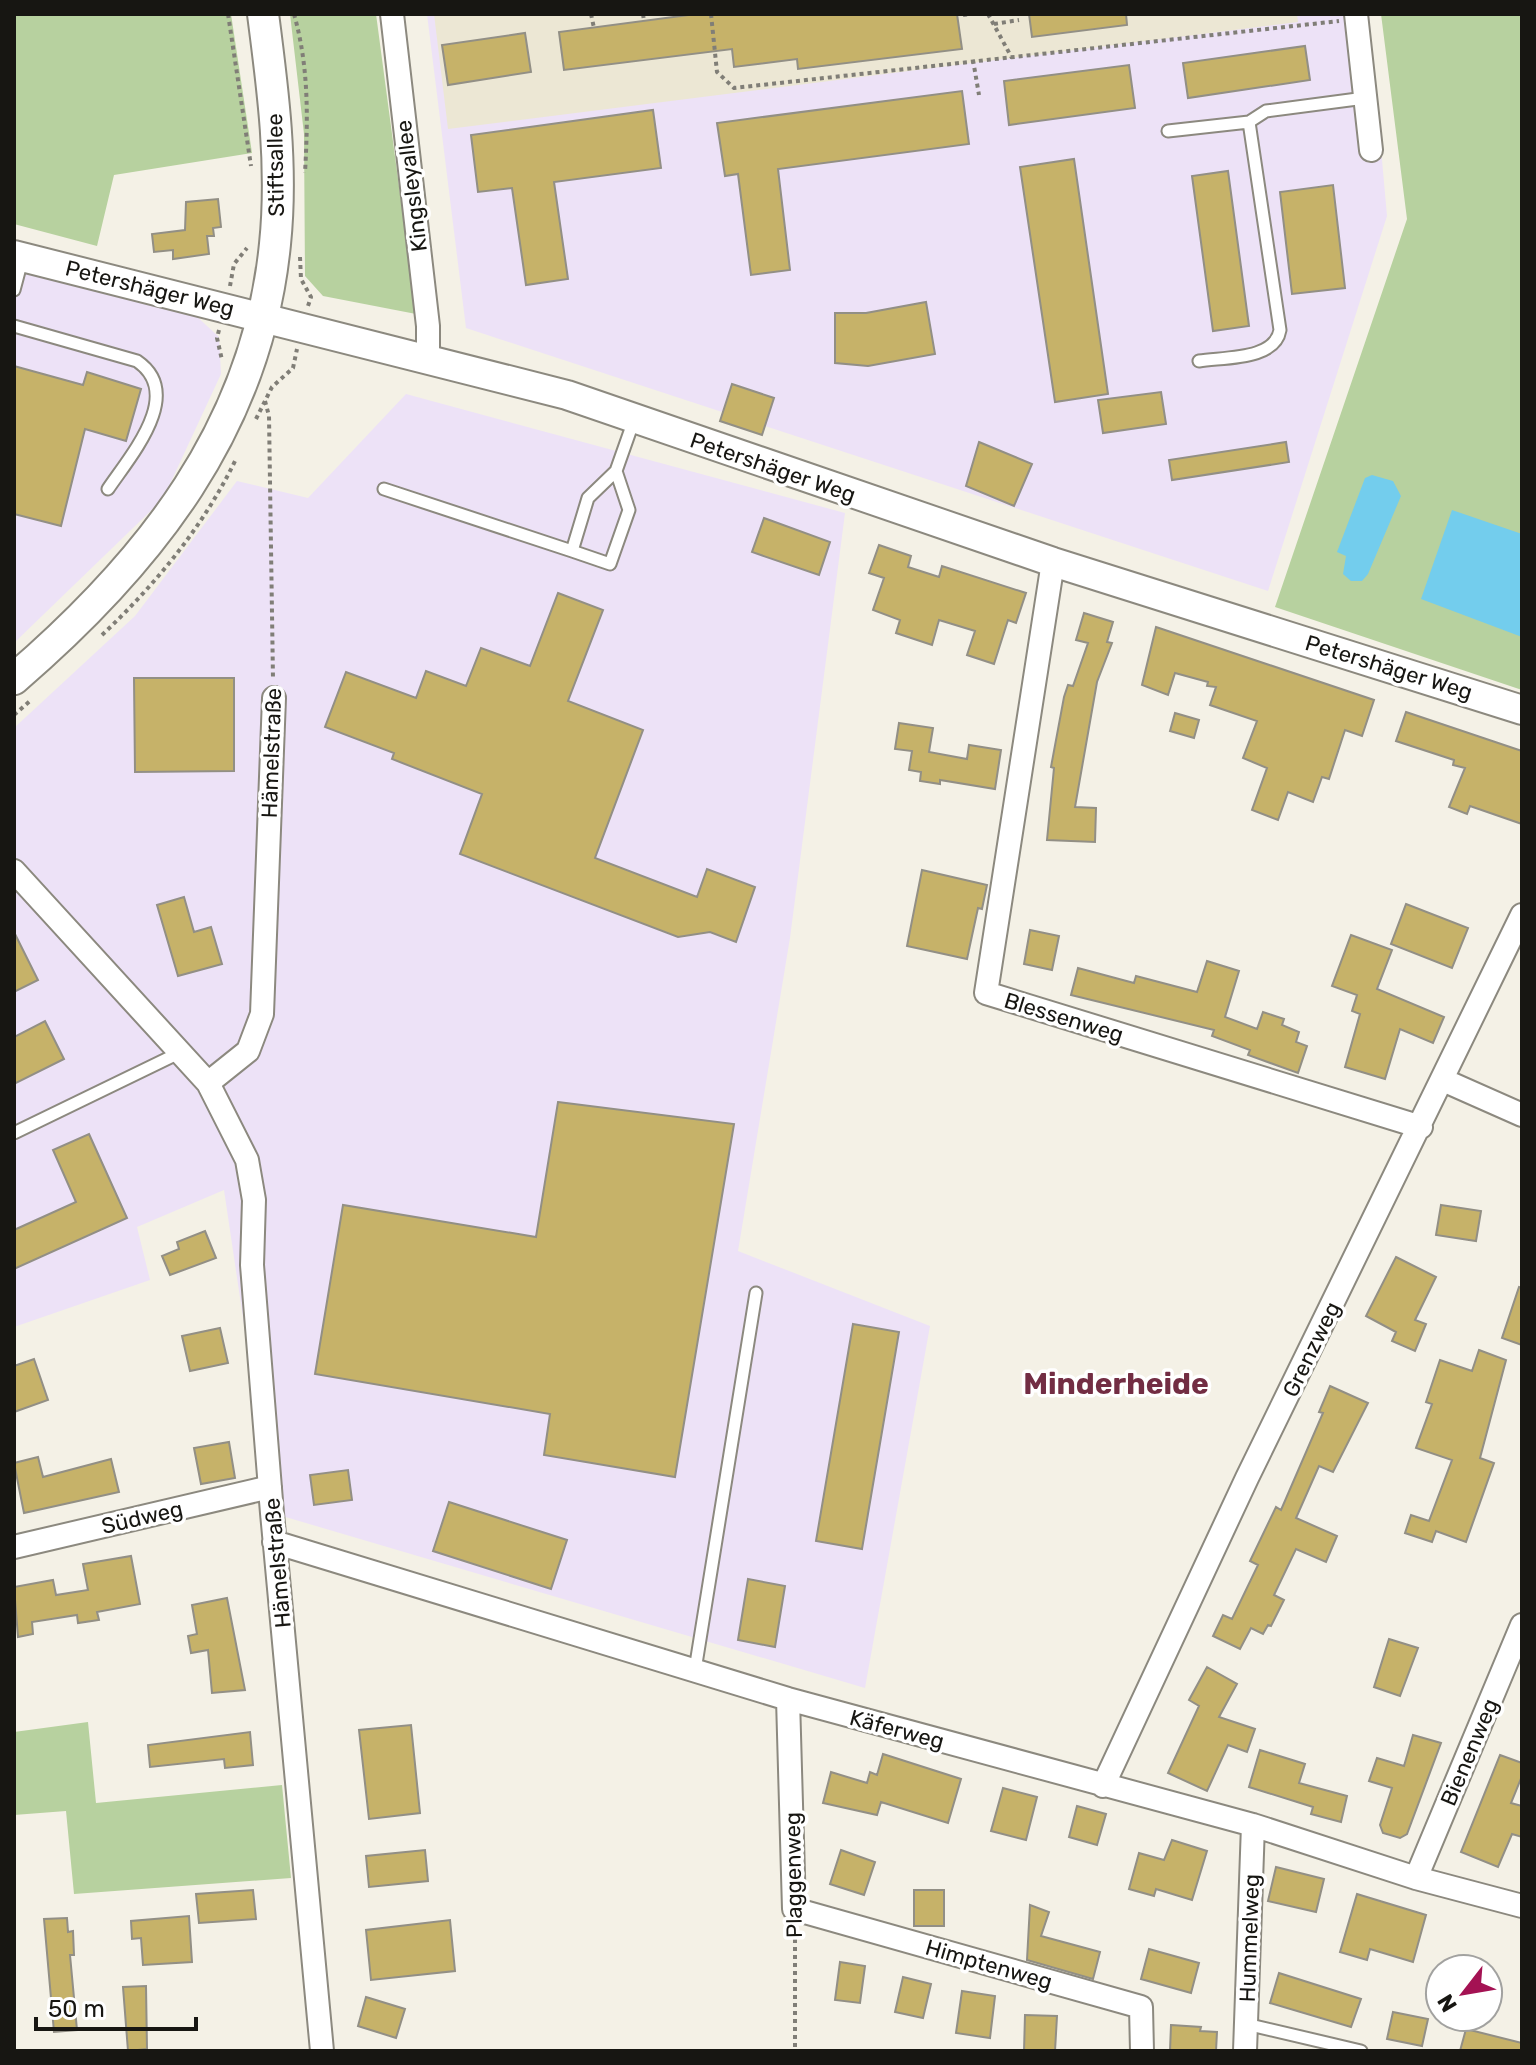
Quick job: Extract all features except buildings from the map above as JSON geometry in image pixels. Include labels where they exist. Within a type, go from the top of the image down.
[{"type":"main road","name":"Stiftsallee","points":[[14,679],[134,564],[188,490],[220,433],[244,375],[262,316],[277,213],[275,123],[263,14]]},
{"type":"street","name":"Kingsleyallee","points":[[392,14],[428,326],[428,359]]},
{"type":"street","points":[[1356,17],[1371,150]]},
{"type":"street","name":"Petershäger Weg","points":[[18,256],[567,395],[1053,562],[1522,710]]},
{"type":"street","name":"Blessenweg","points":[[1053,562],[986,993],[1421,1127]]},
{"type":"street","name":"Hämelstraße","points":[[208,1083],[248,1051],[262,1014],[274,698]]},
{"type":"street","name":"Hämelstraße","points":[[14,871],[208,1083],[247,1160],[254,1200],[252,1265],[274,1542],[322,2051]]},
{"type":"street","name":"Grenzweg","points":[[1103,1786],[1247,1478],[1522,915]]},
{"type":"street","points":[[1443,1080],[1522,1115]]},
{"type":"street","name":"Südweg","points":[[14,1547],[270,1487]]},
{"type":"street","name":"Käferweg","points":[[274,1542],[788,1699],[1253,1825],[1416,1878],[1522,1906]]},
{"type":"street","name":"Bienenweg","points":[[1416,1878],[1522,1625]]},
{"type":"street","name":"Plaggenweg","points":[[788,1699],[794,1909]]},
{"type":"street","name":"Hummelweg","points":[[1245,2051],[1253,1825]]},
{"type":"street","name":"Himptenweg","points":[[794,1909],[1141,2007],[1142,2051]]},
{"type":"lane","points":[[1168,131],[1249,122],[1266,111],[1365,98]]},
{"type":"lane","points":[[1199,361],[1269,350],[1278,341],[1280,330],[1249,122]]},
{"type":"lane","points":[[14,290],[18,256]]},
{"type":"lane","points":[[14,326],[137,361],[151,371],[158,387],[155,410],[144,436],[108,489]]},
{"type":"lane","points":[[572,551],[588,498],[616,471],[634,419]]},
{"type":"lane","points":[[384,489],[610,564],[629,510],[616,471]]},
{"type":"lane","points":[[14,1133],[181,1052]]},
{"type":"lane","points":[[695,1670],[756,1293]]},
{"type":"lane","points":[[1246,2024],[1361,2051]]},
{"type":"path","points":[[228,14],[254,174]]},
{"type":"path","points":[[591,14],[594,28]]},
{"type":"path","points":[[643,14],[644,21]]},
{"type":"path","points":[[711,14],[717,72],[734,88],[1356,17]]},
{"type":"path","points":[[963,15],[970,14]]},
{"type":"path","points":[[988,14],[1012,58]]},
{"type":"path","points":[[994,24],[1019,20]]},
{"type":"path","points":[[973,60],[979,95]]},
{"type":"path","points":[[244,375],[222,368],[217,338],[234,264],[252,241]]},
{"type":"path","name":"Hämelstraße","points":[[265,401],[269,416],[274,698]]},
{"type":"path","name":"Plaggenweg","points":[[794,1909],[795,2051]]},
{"type":"shaded area","points":[[427,14],[1369,14],[1387,216],[1268,591],[466,328]]},
{"type":"shaded area","points":[[434,14],[1297,14],[1298,22],[448,129]]},
{"type":"shaded area","points":[[14,271],[193,313],[219,337],[221,374],[163,499],[14,643]]},
{"type":"shaded area","points":[[406,394],[845,513],[790,938],[738,1251],[930,1326],[865,1688],[272,1513],[224,1190],[137,1227],[150,1280],[14,1327],[14,728],[135,616],[237,481],[308,498]]},
{"type":"green space","points":[[14,14],[231,14],[252,153],[114,175],[97,246],[14,224]]},
{"type":"green space","points":[[290,14],[376,14],[416,314],[323,296],[305,276],[304,134]]},
{"type":"green space","points":[[1381,14],[1522,14],[1522,690],[1275,607],[1407,219]]},
{"type":"green space","points":[[88,1722],[96,1803],[282,1785],[291,1878],[74,1894],[66,1811],[14,1815],[14,1732]]},
{"type":"water","points":[[1372,475],[1393,481],[1401,496],[1368,574],[1362,581],[1351,581],[1343,574],[1346,556],[1337,552],[1365,478]]},
{"type":"water","points":[[1452,510],[1522,534],[1522,637],[1421,599]]},
{"type":"district","name":"Minderheide","points":[[1116,1384]]}]
